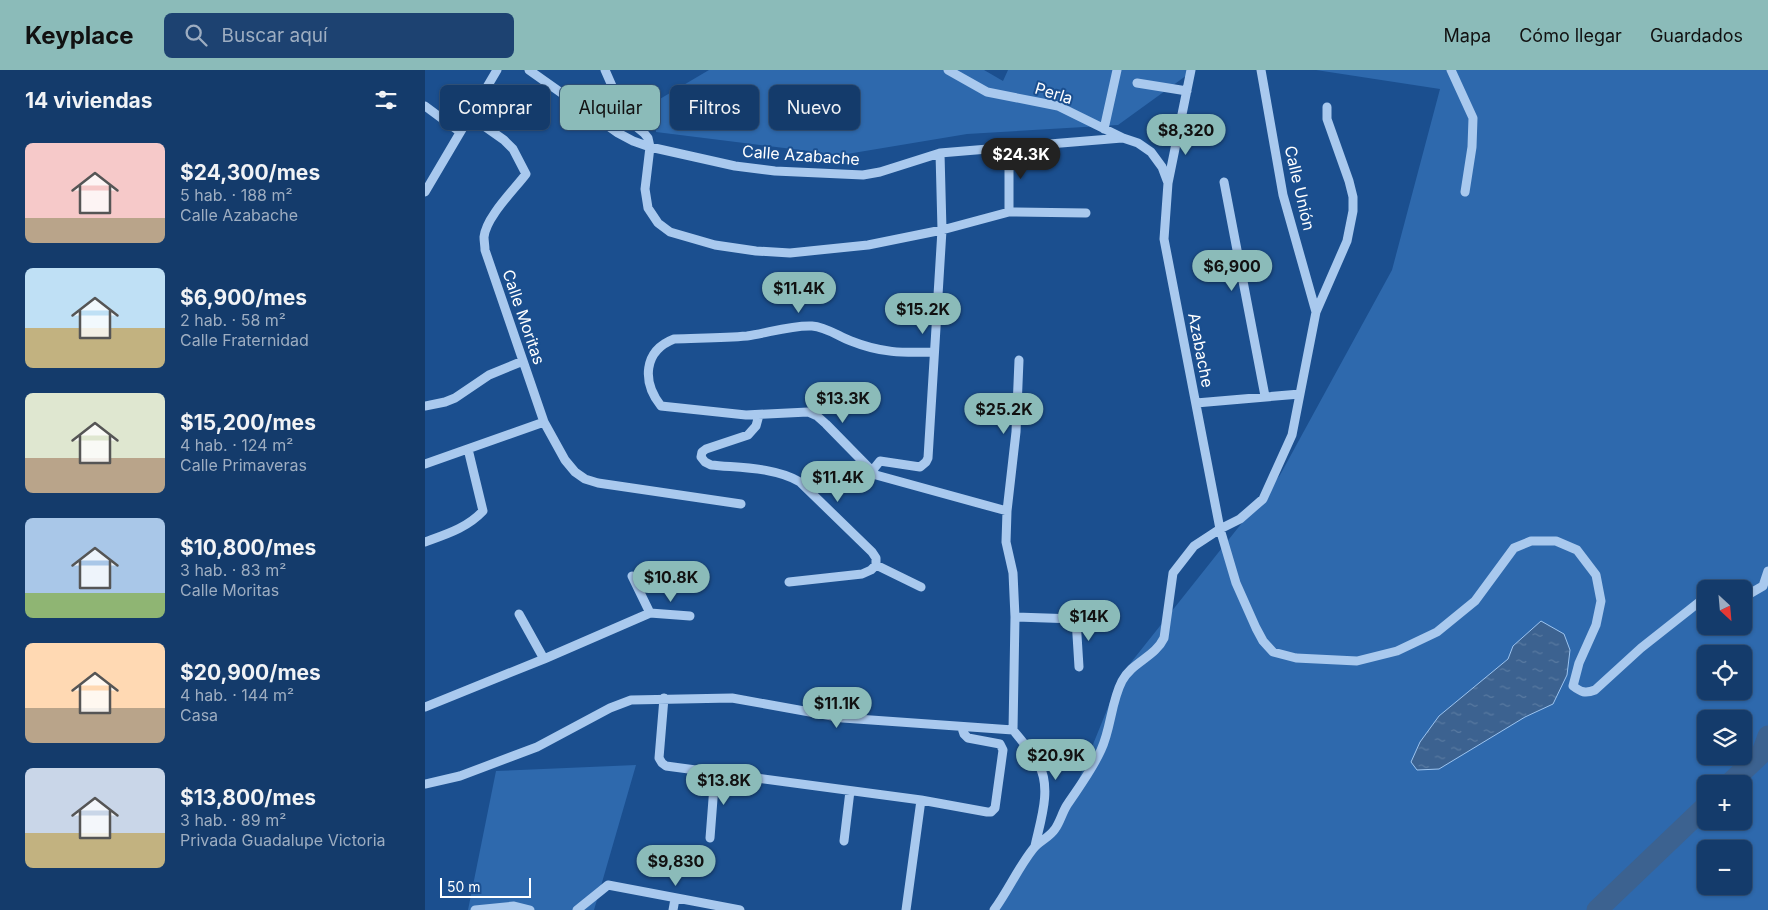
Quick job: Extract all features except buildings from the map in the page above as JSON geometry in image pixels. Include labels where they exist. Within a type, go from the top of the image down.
[{"type":"street","points":[[488,85],[497,70]]},
{"type":"street","name":"Calle Azabache","points":[[529,70],[633,141],[650,147],[735,166],[775,172],[863,175],[880,172],[940,153],[1123,138]]},
{"type":"street","points":[[605,70],[623,111],[633,124],[649,138],[650,147],[645,188],[648,208],[658,223],[670,232],[706,242],[756,251],[790,253],[868,245],[942,230],[1009,212],[1086,213]]},
{"type":"street","name":"Perla","points":[[948,70],[987,92],[1058,106],[1123,138]]},
{"type":"street","points":[[1104,129],[1117,70]]},
{"type":"street","points":[[1168,183],[1191,70]]},
{"type":"street","name":"Calle Unión","points":[[1261,70],[1283,195],[1316,312]]},
{"type":"street","points":[[1451,70],[1473,118],[1472,147],[1465,192]]},
{"type":"street","points":[[1137,83],[1187,91]]},
{"type":"street","points":[[425,106],[461,132],[425,192]]},
{"type":"street","points":[[1035,846],[1057,828],[1065,808],[1093,766],[1102,748],[1121,683],[1135,665],[1160,646],[1164,638],[1173,573],[1194,546],[1240,518],[1263,498],[1292,435],[1316,312],[1347,241],[1353,210],[1353,197],[1349,181],[1327,119],[1327,107]]},
{"type":"street","name":"Calle Moritas","points":[[489,130],[513,149],[526,174],[495,214],[484,236],[485,250],[544,422],[565,460],[575,472],[585,479],[598,483],[741,504]]},
{"type":"street","name":"Azabache","points":[[1123,138],[1138,143],[1151,152],[1162,167],[1168,183],[1164,239],[1220,529],[1236,583],[1263,641],[1273,652],[1296,658],[1357,661],[1397,651],[1437,632],[1475,601],[1514,548],[1531,541],[1556,541],[1577,550],[1596,575],[1601,601],[1595,625],[1579,663],[1573,686],[1580,692],[1587,693],[1595,690],[1641,648],[1697,604]]},
{"type":"street","points":[[1009,148],[1009,212]]},
{"type":"street","points":[[872,470],[880,461],[920,466],[928,458],[942,230],[940,153]]},
{"type":"street","points":[[1224,182],[1265,396]]},
{"type":"street","points":[[934,352],[899,353],[878,350],[851,341],[823,328],[802,326],[746,336],[675,339],[665,343],[657,350],[649,364],[648,380],[653,396],[661,406],[759,415],[808,412],[817,416],[876,475],[1007,511]]},
{"type":"street","points":[[994,910],[1035,846],[1045,793],[1044,779],[1040,766],[1013,730],[1015,617],[1013,573],[1006,542],[1007,511],[1016,432],[1019,360]]},
{"type":"street","points":[[425,406],[455,398],[489,375],[523,361]]},
{"type":"street","points":[[1196,403],[1300,394]]},
{"type":"street","points":[[759,415],[753,431],[748,435],[706,449],[702,452],[701,457],[711,465],[790,476],[800,482],[876,558],[876,565],[871,570],[862,574],[789,582]]},
{"type":"street","points":[[425,464],[544,422]]},
{"type":"street","points":[[425,542],[462,529],[483,512],[468,449]]},
{"type":"street","points":[[876,565],[921,587]]},
{"type":"street","points":[[1753,592],[1763,586],[1768,571]]},
{"type":"street","points":[[632,576],[650,613]]},
{"type":"street","points":[[425,707],[650,613],[690,616]]},
{"type":"street","points":[[519,614],[543,659]]},
{"type":"street","points":[[1015,617],[1076,619],[1079,667]]},
{"type":"street","points":[[663,698],[659,758],[666,766],[921,800],[991,812],[995,808],[1003,746],[968,738],[962,728]]},
{"type":"street","points":[[425,784],[460,776],[529,750],[620,702],[631,700],[731,698],[843,718],[962,728],[1013,730]]},
{"type":"street","points":[[710,838],[715,773]]},
{"type":"street","points":[[844,841],[850,791]]},
{"type":"street","points":[[906,910],[921,800]]},
{"type":"street","points":[[577,910],[608,885],[740,910]]},
{"type":"street","points":[[673,910],[675,899]]},
{"type":"street","points":[[475,910],[513,906],[530,910]]},
{"type":"shaded area","points":[[709,70],[984,70],[1003,81],[1008,70],[1194,70],[1118,125],[967,134],[841,155],[656,132],[656,130],[660,130],[660,99],[670,93],[670,130],[759,130],[759,85],[684,85]]},
{"type":"shaded area","points":[[1316,70],[1768,70],[1768,910],[995,910],[1069,804],[1121,675],[1280,475],[1392,270],[1440,89]]},
{"type":"shaded area","points":[[636,765],[594,910],[468,910],[496,771]]},
{"type":"water","points":[[1541,621],[1564,634],[1570,650],[1567,675],[1553,704],[1525,717],[1439,769],[1417,770],[1411,762],[1420,742],[1439,716],[1508,659],[1513,646]]},
{"type":"waterway","points":[[1739,775],[1762,753],[1768,736]]},
{"type":"waterway","points":[[1597,910],[1697,815]]}]
